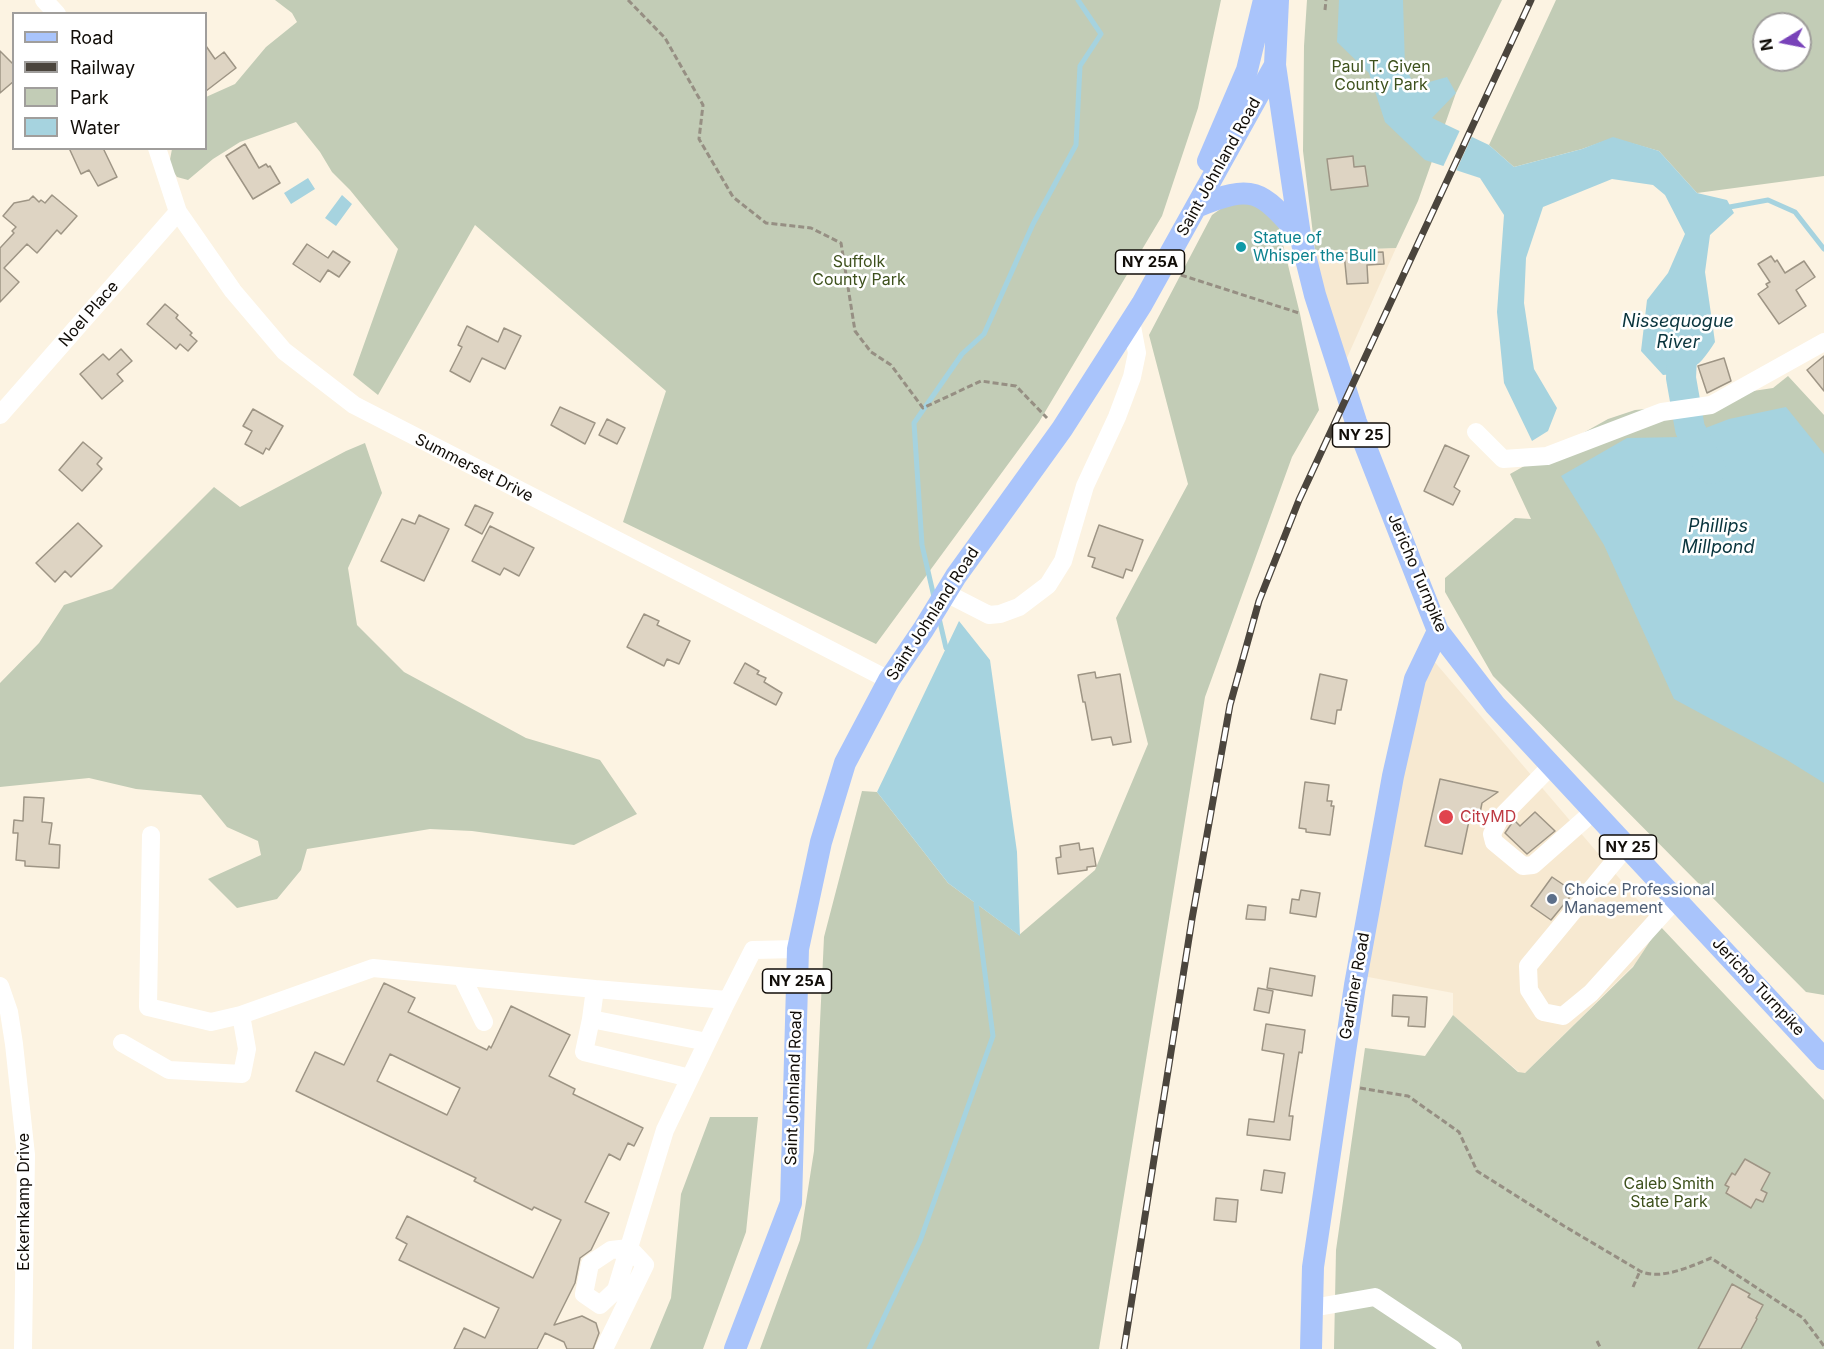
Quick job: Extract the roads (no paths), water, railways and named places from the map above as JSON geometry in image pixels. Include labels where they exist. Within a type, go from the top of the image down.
[{"type":"main road","name":"Saint Johnland Road","points":[[1004,509],[1072,389],[1200,179],[1247,70],[1264,0]]},
{"type":"main road","name":"NY 25","points":[[1275,65],[1278,0]]},
{"type":"main road","name":"Saint Johnland Road","points":[[735,1349],[791,1203],[798,949],[821,842],[846,763],[889,680],[951,584],[1062,429],[1131,321],[1275,65]]},
{"type":"main road","name":"Jericho Turnpike","points":[[1275,65],[1300,235],[1315,295],[1356,422],[1438,631],[1496,705],[1824,1059]]},
{"type":"main road","points":[[1223,126],[1235,116],[1248,114],[1265,117],[1273,122],[1286,138]]},
{"type":"main road","points":[[1196,207],[1233,194],[1244,192],[1253,194],[1263,198],[1278,210],[1300,235]]},
{"type":"main road","name":"Gardiner Road","points":[[1311,1349],[1312,1267],[1354,985],[1393,776],[1416,679],[1438,631]]},
{"type":"street","points":[[44,0],[55,12]]},
{"type":"street","name":"Summerset Drive","points":[[158,150],[178,212],[233,291],[284,351],[354,405],[889,680]]},
{"type":"street","name":"Noel Place","points":[[0,415],[178,212]]},
{"type":"street","points":[[951,584],[989,615],[1000,614],[1019,607],[1048,585],[1063,561],[1084,486],[1117,417],[1131,377],[1137,353],[1131,321]]},
{"type":"street","points":[[1476,432],[1503,459],[1547,456],[1662,412],[1711,405],[1824,342]]},
{"type":"street","points":[[1551,765],[1500,818],[1492,834],[1494,842],[1523,866],[1533,865],[1594,811]]},
{"type":"street","points":[[152,835],[148,1007],[211,1022],[241,1016],[373,968],[727,1000]]},
{"type":"street","points":[[1627,846],[1528,966],[1529,990],[1543,1012],[1563,1016],[1590,993],[1676,899]]},
{"type":"street","points":[[604,1349],[645,1265],[629,1248],[665,1130],[727,1000],[753,950],[798,949]]},
{"type":"street","points":[[462,977],[484,1022]]},
{"type":"street","name":"Eckernkamp Drive","points":[[0,986],[9,1012],[14,1044],[26,1155],[23,1349]]},
{"type":"street","points":[[596,989],[584,1052],[690,1078]]},
{"type":"street","points":[[122,1043],[169,1070],[242,1074],[247,1049],[241,1016]]},
{"type":"street","points":[[591,1019],[707,1042]]},
{"type":"street","points":[[1312,1308],[1375,1297],[1453,1349]]},
{"type":"water","name":"Nissequogue River","points":[[1339,0],[1403,0],[1405,67],[1415,86],[1447,77],[1456,93],[1432,118],[1489,145],[1514,167],[1582,149],[1613,137],[1659,151],[1697,193],[1727,200],[1734,213],[1710,235],[1705,272],[1715,342],[1699,363],[1682,372],[1663,375],[1641,351],[1647,300],[1668,273],[1685,234],[1665,195],[1653,185],[1612,179],[1543,207],[1526,258],[1524,303],[1534,369],[1557,408],[1548,431],[1532,441],[1504,383],[1497,312],[1504,215],[1480,178],[1425,160],[1385,122],[1369,73],[1337,42]]},
{"type":"water","points":[[308,178],[315,189],[291,204],[284,193]]},
{"type":"water","points":[[342,195],[352,204],[336,226],[325,218]]},
{"type":"water","name":"Phillips Millpond","points":[[1786,407],[1824,454],[1824,783],[1787,760],[1674,699],[1604,545],[1561,476],[1627,438],[1682,437],[1729,419]]},
{"type":"water","points":[[959,621],[990,660],[1017,852],[1020,936],[948,883],[877,792]]},
{"type":"waterway","points":[[934,597],[922,545],[914,423],[962,354],[984,334],[1033,224],[1076,145],[1080,66],[1101,34],[1078,0]]},
{"type":"waterway","points":[[1724,208],[1768,200],[1795,212],[1824,249]]},
{"type":"waterway","name":"Nissequogue River","points":[[1683,334],[1681,378],[1690,429],[1711,469]]},
{"type":"waterway","points":[[939,618],[946,648]]},
{"type":"waterway","points":[[869,1349],[920,1241],[993,1036],[976,904]]},
{"type":"railway","points":[[1124,1349],[1192,919],[1230,705],[1259,601],[1299,500],[1531,0]]},
{"type":"place","name":"Statue of Whisper the Bull","points":[[1241,247]]},
{"type":"place","name":"CityMD","points":[[1446,817]]},
{"type":"place","name":"Choice Professional Management","points":[[1552,899]]},
{"type":"park label","name":"Paul T. Given County Park","points":[[1381,76]]},
{"type":"park label","name":"Suffolk County Park","points":[[859,271]]},
{"type":"park label","name":"Caleb Smith State Park","points":[[1669,1193]]}]
